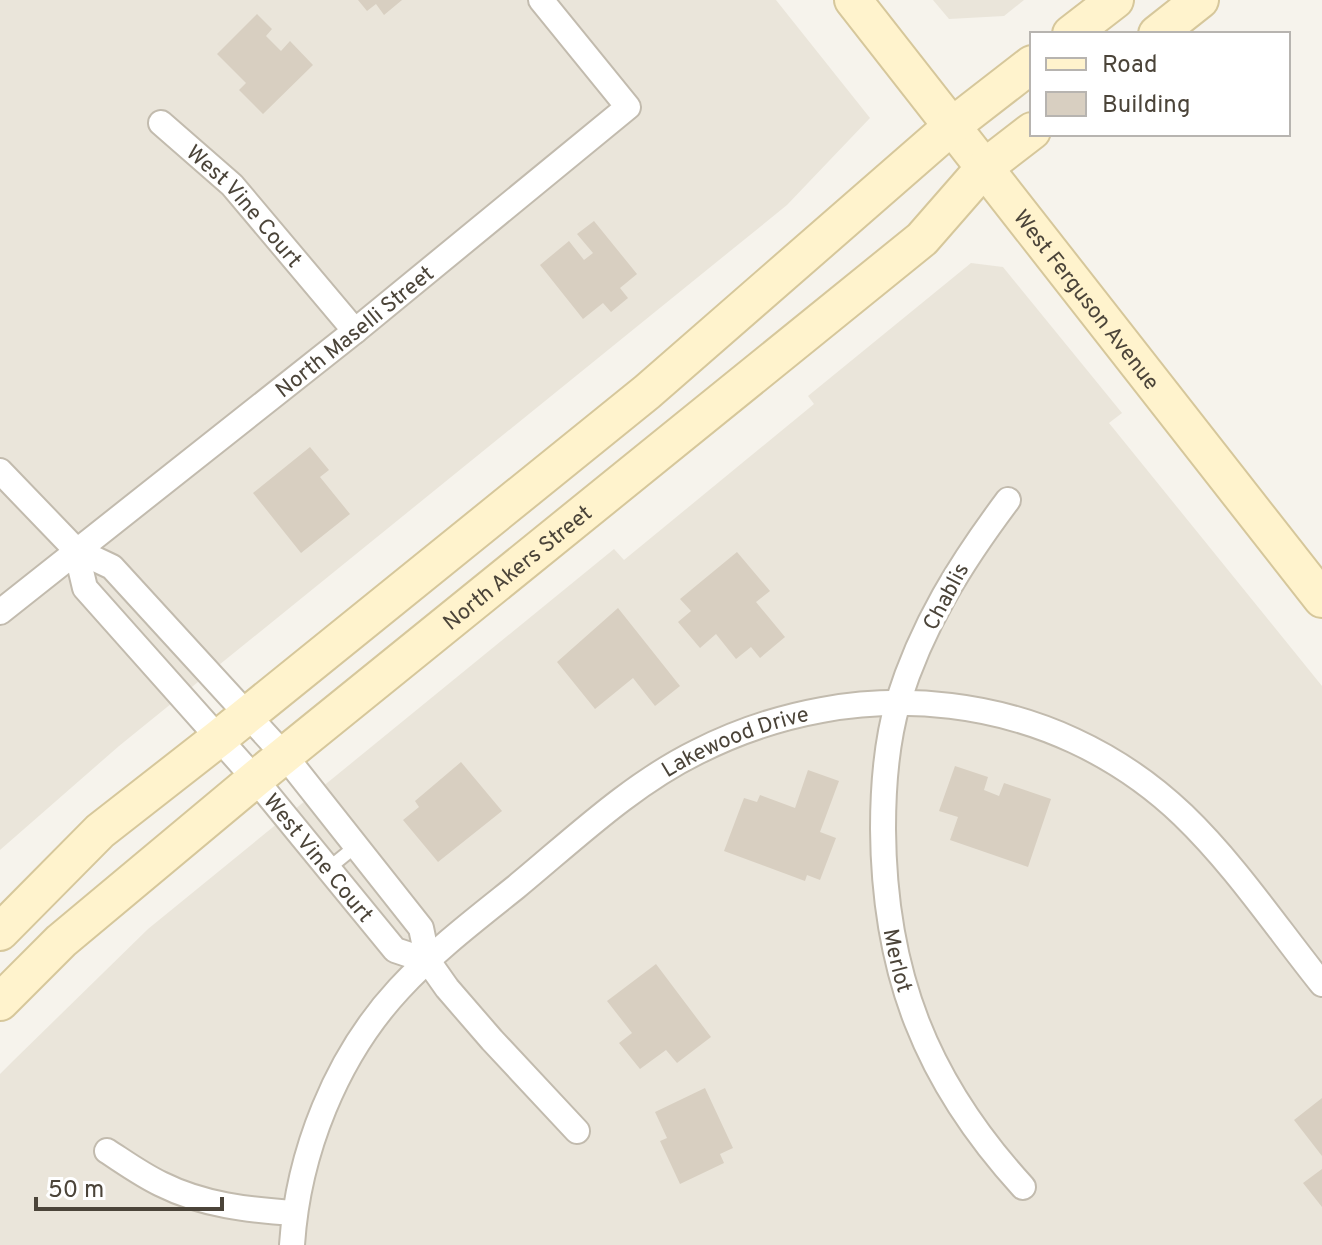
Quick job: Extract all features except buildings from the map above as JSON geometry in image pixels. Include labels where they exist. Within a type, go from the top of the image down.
[{"type":"main road","name":"West Ferguson Avenue","points":[[853,0],[1322,599]]},
{"type":"main road","points":[[1074,32],[1115,0]]},
{"type":"main road","points":[[1160,32],[1200,0]]},
{"type":"main road","points":[[0,932],[100,831],[647,392],[952,126],[1030,66]]},
{"type":"main road","name":"North Akers Street","points":[[0,1002],[61,941],[255,779],[922,239],[984,168],[1030,133]]},
{"type":"street","name":"North Maselli Street","points":[[0,612],[355,331],[628,107],[541,0]]},
{"type":"street","name":"West Vine Court","points":[[161,123],[232,185],[355,331]]},
{"type":"street","points":[[0,471],[76,550]]},
{"type":"street","name":"Chablis","points":[[899,702],[934,612],[967,554],[1008,500]]},
{"type":"street","name":"West Vine Court","points":[[76,550],[112,567],[285,756],[421,928],[428,961],[492,1040],[577,1131]]},
{"type":"street","name":"West Vine Court","points":[[76,550],[85,588],[255,779],[395,950],[428,961]]},
{"type":"street","name":"Lakewood Drive","points":[[292,1245],[295,1213],[308,1158],[339,1073],[366,1028],[399,988],[602,817],[652,779],[695,752],[796,714],[899,702],[928,702],[990,712],[1048,730],[1092,750],[1141,781],[1182,814],[1219,854],[1322,984]]},
{"type":"street","name":"Merlot","points":[[899,702],[890,735],[883,800],[883,867],[898,966],[939,1073],[962,1113],[989,1150],[1023,1187]]},
{"type":"street","points":[[107,1151],[161,1184],[198,1199],[235,1208],[295,1213]]},
{"type":"lane","points":[[329,868],[356,846]]},
{"type":"shaded area","points":[[0,0],[776,0],[870,118],[787,205],[119,746],[0,850]]},
{"type":"shaded area","points":[[933,0],[1024,0],[1004,16],[949,19]]},
{"type":"shaded area","points":[[971,263],[1003,267],[1122,413],[1109,423],[1322,686],[1322,1245],[0,1245],[0,1074],[148,929],[614,549],[624,560],[814,404],[808,396]]}]
